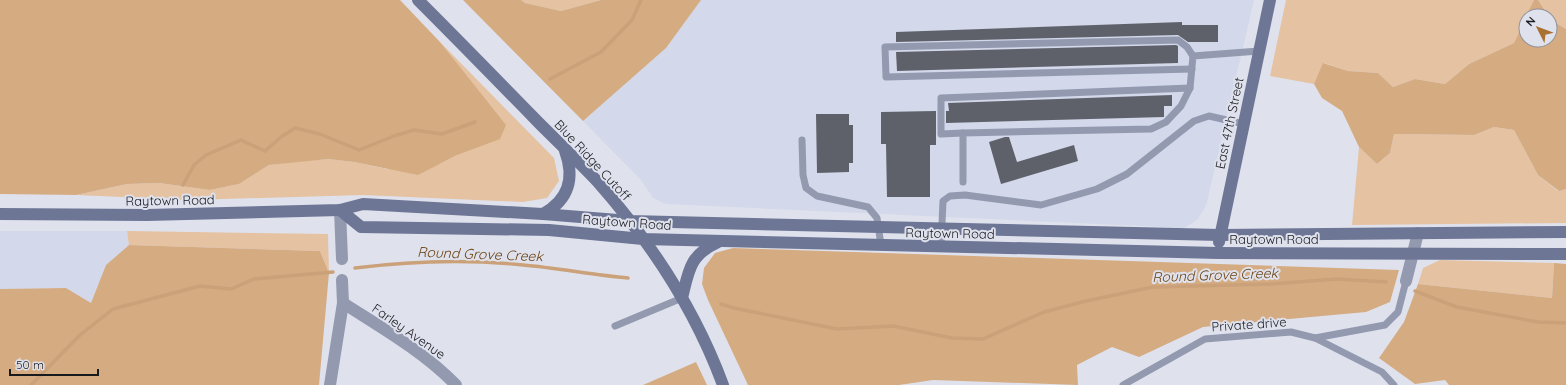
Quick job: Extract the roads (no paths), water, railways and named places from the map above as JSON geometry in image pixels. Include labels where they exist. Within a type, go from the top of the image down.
[{"type":"main road","name":"Blue Ridge Cutoff","points":[[418,0],[596,180],[630,221],[665,269],[693,317],[723,385]]},
{"type":"main road","name":"East 47th Street","points":[[1218,253],[1220,235],[1270,0]]},
{"type":"main road","points":[[543,214],[552,209],[560,201],[569,183],[569,162],[564,148]]},
{"type":"main road","name":"Raytown Road","points":[[0,214],[147,215],[340,210],[363,204],[543,214],[630,221],[1220,235],[1566,232]]},
{"type":"main road","name":"Raytown Road","points":[[340,210],[361,227],[549,230],[643,239],[1218,253],[1566,254]]},
{"type":"main road","points":[[682,298],[688,275],[698,254],[707,247],[720,241]]},
{"type":"street","points":[[340,210],[342,259]]},
{"type":"street","points":[[1406,281],[1418,233]]},
{"type":"street","points":[[330,385],[343,303],[342,280]]},
{"type":"street","name":"Farley Avenue","points":[[343,303],[391,333],[442,371],[456,385]]},
{"type":"lane","points":[[1190,88],[941,98],[941,134],[1151,129],[1166,122],[1181,106],[1190,88],[1192,69],[1193,56],[1187,47],[1178,40],[886,47],[886,77],[1192,69]]},
{"type":"lane","points":[[1193,56],[1259,51]]},
{"type":"lane","points":[[941,246],[943,201],[950,196],[965,195],[1041,205],[1097,189],[1127,174],[1194,121],[1209,116],[1244,124]]},
{"type":"lane","points":[[963,133],[963,182]]},
{"type":"lane","points":[[802,140],[803,175],[806,188],[817,196],[868,208],[877,218],[881,245]]},
{"type":"lane","name":"Private drive","points":[[1316,338],[1385,325],[1398,312],[1406,281]]},
{"type":"lane","points":[[615,326],[682,298]]},
{"type":"lane","name":"Private drive","points":[[1123,385],[1205,339],[1291,332],[1316,338],[1382,372],[1394,385]]},
{"type":"waterway","points":[[550,79],[601,52],[632,20],[641,0]]},
{"type":"waterway","points":[[183,185],[194,165],[206,155],[241,140],[265,151],[281,137],[295,128],[320,134],[359,150],[414,130],[442,134],[475,122]]},
{"type":"waterway","name":"Round Grove Creek","points":[[355,268],[418,262],[460,261],[536,266],[628,278]]},
{"type":"waterway","name":"Round Grove Creek","points":[[31,385],[80,335],[113,309],[200,286],[231,289],[254,279],[333,272]]},
{"type":"waterway","name":"Round Grove Creek","points":[[721,304],[837,329],[893,326],[952,338],[983,339],[1044,312],[1086,301],[1153,287],[1271,284],[1337,279],[1386,282]]},
{"type":"waterway","name":"Round Grove Creek","points":[[1415,291],[1457,307],[1538,322],[1566,323]]}]
